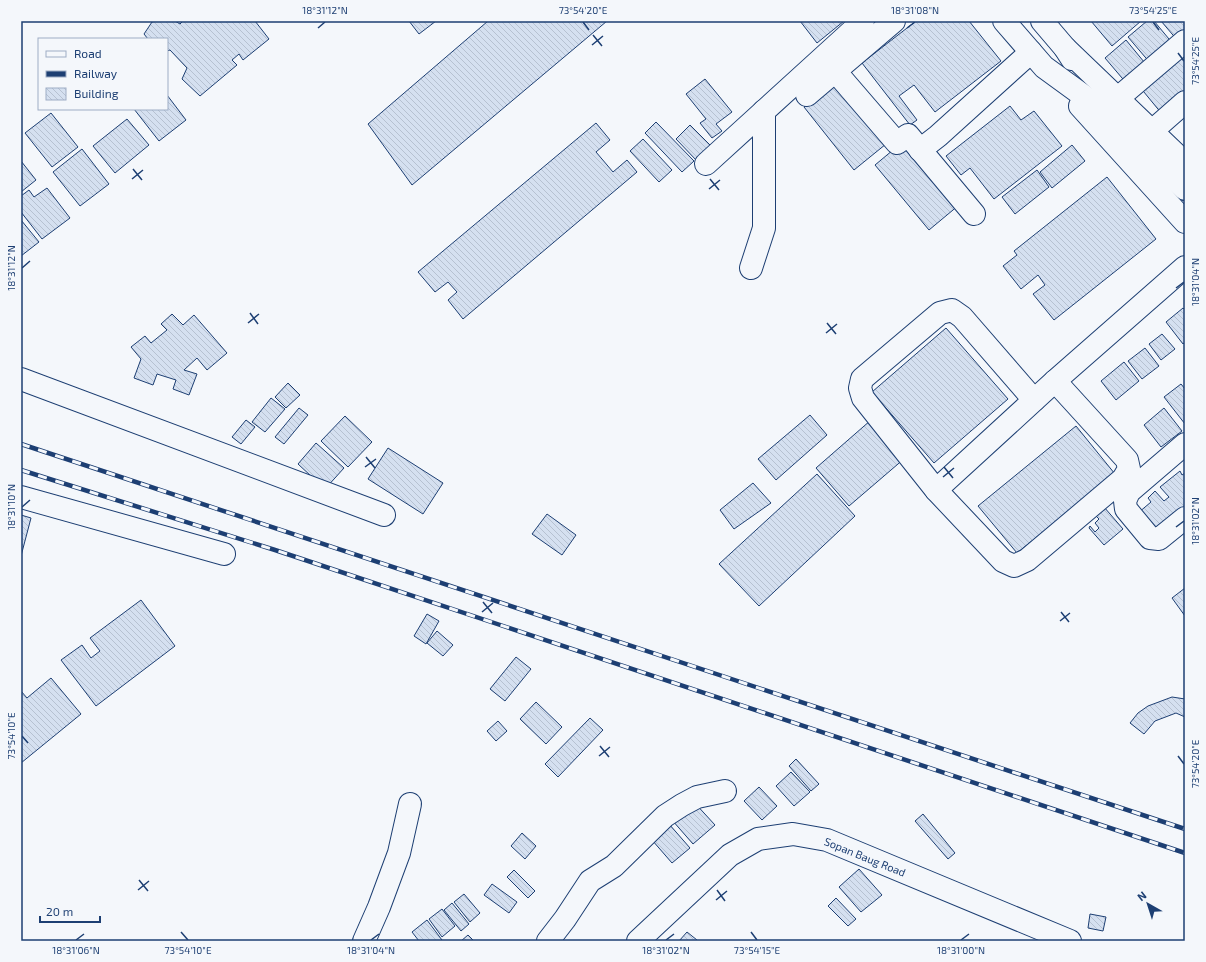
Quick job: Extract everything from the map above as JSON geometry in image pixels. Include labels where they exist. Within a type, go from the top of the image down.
[{"type":"street","points":[[706,164],[863,21]]},
{"type":"street","points":[[807,95],[894,21]]},
{"type":"street","points":[[1004,21],[1185,222]]},
{"type":"street","points":[[1042,21],[1110,104],[1185,190]]},
{"type":"street","points":[[1110,104],[1185,40]]},
{"type":"street","points":[[920,150],[1038,60],[1065,48]]},
{"type":"street","points":[[1038,60],[1152,131],[1185,163]]},
{"type":"street","points":[[835,70],[897,143],[908,135],[974,214]]},
{"type":"street","points":[[1152,131],[1185,102]]},
{"type":"street","points":[[752,268],[764,228],[764,111]]},
{"type":"street","points":[[936,490],[1055,381],[1185,267]]},
{"type":"street","points":[[1034,400],[962,317],[952,310],[940,313],[862,379],[860,388],[864,398],[936,490],[1003,561],[1014,566],[1027,560],[1123,479],[1129,469],[1127,460],[1055,381]]},
{"type":"street","points":[[21,379],[384,515]]},
{"type":"street","points":[[1185,444],[1129,492],[1125,501],[1126,509],[1150,538],[1159,539],[1185,518]]},
{"type":"street","points":[[21,497],[224,554]]},
{"type":"street","points":[[548,941],[565,919],[590,881],[614,866],[665,816],[698,797],[725,791]]},
{"type":"street","points":[[364,941],[379,907],[399,853],[410,804]]},
{"type":"street","name":"Sopan Baug Road","points":[[638,941],[730,855],[758,839],[793,834],[827,840],[1044,937],[1070,941]]},
{"type":"building","points":[[175,21],[180,24],[183,21],[255,21],[269,39],[243,60],[239,54],[232,60],[237,65],[200,96],[182,79],[187,68],[170,50],[168,51],[168,38],[147,38],[144,34],[152,22]]},
{"type":"building","points":[[409,21],[436,21],[419,34]]},
{"type":"building","points":[[488,21],[607,21],[412,185],[368,124]]},
{"type":"building","points":[[800,21],[844,21],[817,43]]},
{"type":"building","points":[[916,21],[969,21],[1001,61],[935,112],[914,85],[899,96],[917,120],[910,125],[862,63]]},
{"type":"building","points":[[1091,21],[1141,21],[1112,46]]},
{"type":"building","points":[[1147,21],[1154,21],[1174,45],[1151,64],[1128,37]]},
{"type":"building","points":[[1161,21],[1185,21],[1185,34],[1178,41]]},
{"type":"building","points":[[1126,40],[1149,68],[1128,85],[1105,58]]},
{"type":"building","points":[[1178,53],[1185,61],[1185,95],[1162,114],[1139,86]]},
{"type":"building","points":[[705,79],[732,112],[716,124],[722,131],[712,138],[700,123],[706,119],[686,94]]},
{"type":"building","points":[[837,81],[886,144],[854,170],[804,107]]},
{"type":"building","points":[[168,96],[186,120],[159,141],[135,110],[168,110]]},
{"type":"building","points":[[1010,106],[1021,120],[1034,111],[1062,146],[994,199],[970,168],[961,175],[946,156]]},
{"type":"building","points":[[51,113],[78,147],[52,167],[25,133]]},
{"type":"building","points":[[127,119],[149,145],[115,173],[93,146]]},
{"type":"building","points":[[656,122],[694,161],[682,172],[645,133]]},
{"type":"building","points":[[596,123],[610,140],[596,152],[613,172],[627,160],[637,172],[463,319],[448,300],[457,292],[448,282],[435,292],[418,272]]},
{"type":"building","points":[[690,125],[712,147],[697,161],[676,139]]},
{"type":"building","points":[[643,139],[672,170],[659,182],[630,151]]},
{"type":"building","points":[[905,140],[959,205],[929,230],[875,165]]},
{"type":"building","points":[[1072,145],[1085,161],[1052,188],[1040,172]]},
{"type":"building","points":[[82,149],[109,184],[80,206],[53,172]]},
{"type":"building","points":[[21,161],[36,180],[21,192]]},
{"type":"building","points":[[1037,170],[1049,187],[1015,214],[1002,197]]},
{"type":"building","points":[[1107,177],[1156,239],[1054,320],[1033,294],[1045,285],[1038,275],[1021,289],[1003,266],[1017,255],[1014,251]]},
{"type":"building","points":[[47,188],[70,218],[42,239],[21,212],[21,196],[29,190],[34,197]]},
{"type":"building","points":[[21,220],[39,242],[21,256]]},
{"type":"building","points":[[1183,308],[1185,310],[1185,342],[1183,344],[1166,322]]},
{"type":"building","points":[[172,314],[183,325],[194,315],[227,353],[207,370],[197,358],[184,370],[197,374],[189,395],[173,389],[176,380],[157,374],[153,385],[134,378],[141,359],[131,347],[145,336],[151,343],[167,330],[161,324]]},
{"type":"building","points":[[946,328],[1008,399],[934,463],[872,392]]},
{"type":"building","points":[[1162,334],[1175,349],[1161,360],[1149,344]]},
{"type":"building","points":[[1145,348],[1159,366],[1142,379],[1128,361]]},
{"type":"building","points":[[1124,362],[1139,381],[1116,400],[1101,381]]},
{"type":"building","points":[[288,383],[300,395],[286,408],[275,397]]},
{"type":"building","points":[[1181,384],[1185,389],[1185,424],[1164,397]]},
{"type":"building","points":[[271,398],[285,409],[265,432],[252,422]]},
{"type":"building","points":[[299,408],[308,415],[284,444],[275,437]]},
{"type":"building","points":[[1164,408],[1182,431],[1161,447],[1144,425]]},
{"type":"building","points":[[810,415],[827,435],[776,480],[758,459]]},
{"type":"building","points":[[345,416],[372,442],[348,467],[321,441]]},
{"type":"building","points":[[246,420],[255,427],[241,444],[232,437]]},
{"type":"building","points":[[871,420],[905,458],[849,506],[816,468]]},
{"type":"building","points":[[1076,426],[1115,474],[1017,553],[978,506]]},
{"type":"building","points":[[316,443],[344,468],[325,489],[298,464]]},
{"type":"building","points":[[388,448],[443,483],[423,514],[368,479]]},
{"type":"building","points":[[1180,471],[1182,475],[1185,473],[1185,508],[1156,533],[1138,513],[1151,502],[1148,498],[1155,491],[1164,501],[1169,497],[1160,487]]},
{"type":"building","points":[[817,474],[855,516],[759,606],[719,564]]},
{"type":"building","points":[[753,483],[771,503],[734,529],[720,510]]},
{"type":"building","points":[[1104,507],[1123,529],[1104,545],[1089,528],[1090,526],[1095,532],[1099,528],[1095,523],[1099,519],[1095,515]]},
{"type":"building","points":[[547,514],[576,535],[562,555],[532,534]]},
{"type":"building","points":[[21,515],[31,518],[21,556]]},
{"type":"building","points":[[1185,588],[1185,616],[1172,598]]},
{"type":"building","points":[[141,600],[175,646],[96,706],[61,660],[82,645],[91,658],[100,651],[90,638]]},
{"type":"building","points":[[427,614],[439,621],[426,644],[414,636]]},
{"type":"building","points":[[437,631],[453,645],[443,656],[427,643]]},
{"type":"building","points":[[516,657],[531,669],[505,701],[490,689]]},
{"type":"building","points":[[51,678],[81,714],[21,763],[21,691],[27,698]]},
{"type":"building","points":[[1172,697],[1185,699],[1185,717],[1176,713],[1155,721],[1144,734],[1130,723],[1138,713],[1148,706]]},
{"type":"building","points":[[536,702],[562,727],[546,744],[520,719]]},
{"type":"building","points":[[590,718],[603,730],[558,777],[545,764]]},
{"type":"building","points":[[498,721],[507,731],[496,741],[487,731]]},
{"type":"building","points":[[796,759],[819,784],[811,791],[789,766]]},
{"type":"building","points":[[791,772],[810,792],[794,806],[776,786]]},
{"type":"building","points":[[759,787],[777,806],[762,820],[744,801]]},
{"type":"building","points":[[693,801],[715,825],[693,844],[672,820]]},
{"type":"building","points":[[923,814],[955,853],[948,859],[915,821]]},
{"type":"building","points":[[669,824],[690,848],[672,863],[652,840]]},
{"type":"building","points":[[522,833],[536,846],[525,859],[511,846]]},
{"type":"building","points":[[859,869],[882,895],[861,912],[839,887]]},
{"type":"building","points":[[514,870],[535,891],[528,898],[507,877]]},
{"type":"building","points":[[492,884],[517,902],[509,913],[484,895]]},
{"type":"building","points":[[464,894],[480,913],[470,922],[454,902]]},
{"type":"building","points":[[836,898],[856,919],[848,926],[828,906]]},
{"type":"building","points":[[452,903],[469,924],[461,931],[444,910]]},
{"type":"building","points":[[442,909],[455,926],[442,937],[429,919]]},
{"type":"building","points":[[1090,914],[1106,917],[1103,931],[1088,928]]},
{"type":"building","points":[[427,920],[442,941],[419,941],[412,932]]},
{"type":"building","points":[[687,932],[697,940],[697,941],[679,941]]},
{"type":"building","points":[[468,935],[474,941],[461,941]]},
{"type":"railway","points":[[21,444],[1185,829]]},
{"type":"railway","points":[[21,470],[275,550],[1185,853]]}]
